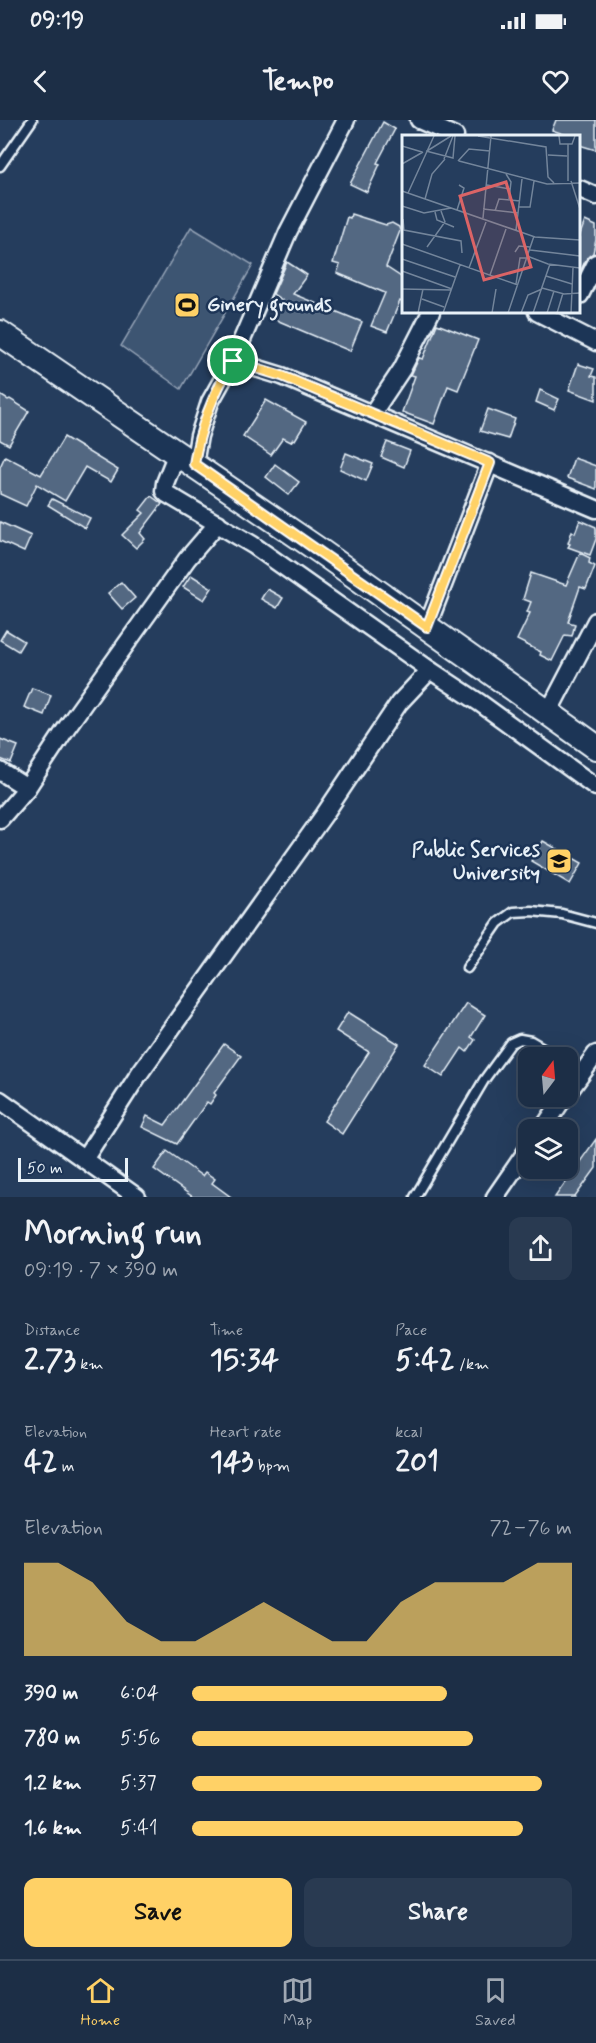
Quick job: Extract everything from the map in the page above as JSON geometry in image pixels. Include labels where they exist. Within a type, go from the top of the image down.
[{"type":"main road","points":[[0,333],[97,401],[186,459],[596,747]]},
{"type":"street","points":[[346,120],[288,232],[233,361],[210,402],[199,436],[186,459],[165,483],[164,490],[167,494],[218,523],[346,609],[596,787]]},
{"type":"street","points":[[419,120],[453,135]]},
{"type":"street","points":[[581,190],[596,196]]},
{"type":"street","points":[[581,291],[596,263]]},
{"type":"street","points":[[372,414],[402,369],[430,314]]},
{"type":"street","points":[[546,314],[569,319],[596,342]]},
{"type":"street","points":[[233,361],[282,376],[596,509]]},
{"type":"street","points":[[427,627],[490,463]]},
{"type":"street","points":[[0,819],[27,788],[67,727],[187,559],[218,523]]},
{"type":"street","points":[[548,713],[596,621]]},
{"type":"street","points":[[85,1158],[139,1074],[324,815],[399,703],[430,670]]},
{"type":"street","points":[[0,771],[27,788]]},
{"type":"street","points":[[578,1080],[591,1063]]},
{"type":"street","points":[[0,1100],[137,1197]]},
{"type":"street","points":[[495,1197],[518,1164]]},
{"type":"lane","points":[[0,166],[32,120]]},
{"type":"lane","points":[[467,968],[498,923],[513,912],[562,914],[596,923]]},
{"type":"lane","points":[[415,1197],[484,1080],[511,1043],[520,1039],[531,1041],[541,1047]]},
{"type":"shaded area","name":"Ginery grounds","points":[[191,227],[253,265],[181,389],[121,346]]},
{"type":"building","points":[[556,120],[596,120],[596,150],[581,146],[581,135],[566,135],[552,130]]},
{"type":"building","points":[[383,122],[395,129],[377,163],[380,164],[367,192],[350,184]]},
{"type":"building","points":[[351,214],[386,225],[392,223],[399,227],[400,231],[386,267],[402,278],[402,302],[400,301],[387,332],[371,326],[385,293],[337,273],[340,265],[333,263],[347,217],[350,218]]},
{"type":"building","points":[[585,221],[596,226],[593,253],[587,258],[581,269],[581,232]]},
{"type":"building","points":[[287,262],[307,275],[293,294],[362,322],[350,351],[274,319],[282,300],[273,294]]},
{"type":"building","points":[[437,324],[478,340],[458,390],[448,386],[434,424],[402,412],[415,376],[411,375],[419,358],[423,359]]},
{"type":"building","points":[[578,364],[594,369],[591,376],[596,377],[596,400],[569,390]]},
{"type":"building","points":[[540,390],[559,399],[554,410],[536,402]]},
{"type":"building","points":[[0,395],[29,411],[9,445],[0,440]]},
{"type":"building","points":[[266,400],[306,422],[295,440],[291,442],[283,438],[271,455],[243,436]]},
{"type":"building","points":[[488,409],[515,419],[508,439],[480,431]]},
{"type":"building","points":[[64,437],[118,470],[111,482],[85,467],[65,501],[37,484],[26,506],[0,494],[0,467],[5,456],[41,475]]},
{"type":"building","points":[[387,442],[410,451],[404,467],[381,457]]},
{"type":"building","points":[[346,453],[373,464],[366,481],[340,469]]},
{"type":"building","points":[[574,458],[596,466],[596,489],[567,478]]},
{"type":"building","points":[[275,464],[299,482],[289,495],[266,477]]},
{"type":"building","points":[[151,496],[162,504],[140,533],[145,539],[136,548],[122,535],[144,513],[140,510]]},
{"type":"building","points":[[52,499],[90,518],[85,528],[48,505]]},
{"type":"building","points":[[580,520],[596,527],[596,539],[590,555],[568,547],[572,531],[575,533]]},
{"type":"building","points":[[0,522],[31,536],[24,552],[0,541]]},
{"type":"building","points":[[580,553],[590,558],[589,563],[595,566],[586,589],[580,587],[568,622],[575,624],[572,636],[565,635],[552,661],[540,655],[541,652],[517,640],[530,613],[527,612],[531,602],[523,599],[531,573],[566,585]]},
{"type":"building","points":[[191,575],[212,588],[204,600],[183,587]]},
{"type":"building","points":[[121,582],[135,598],[122,609],[108,593]]},
{"type":"building","points":[[267,589],[283,598],[277,608],[261,599]]},
{"type":"building","points":[[6,630],[24,641],[18,651],[0,640]]},
{"type":"building","points":[[32,688],[51,695],[44,715],[24,707]]},
{"type":"building","points":[[0,739],[18,746],[11,763],[0,759]]},
{"type":"building","points":[[543,841],[582,863],[570,884],[531,861]]},
{"type":"building","points":[[466,1003],[485,1015],[471,1037],[475,1040],[467,1052],[462,1048],[443,1077],[425,1065]]},
{"type":"building","points":[[348,1012],[399,1044],[342,1134],[324,1121],[369,1052],[336,1031]]},
{"type":"building","points":[[224,1044],[241,1056],[214,1093],[216,1095],[210,1104],[207,1102],[177,1144],[142,1127],[147,1116],[165,1125]]},
{"type":"building","points":[[596,1139],[596,1168],[575,1197],[555,1197],[568,1179],[578,1179],[578,1164]]},
{"type":"building","points":[[167,1151],[202,1176],[205,1172],[215,1179],[212,1183],[231,1197],[193,1197],[154,1169]]},
{"type":"place","name":"Ginery grounds","points":[[187,305]]},
{"type":"place","name":"Public Services University","points":[[559,861]]},
{"type":"route","points":[[233,361],[282,376],[490,463],[427,627],[194,464],[199,436],[210,402],[233,361]]}]
